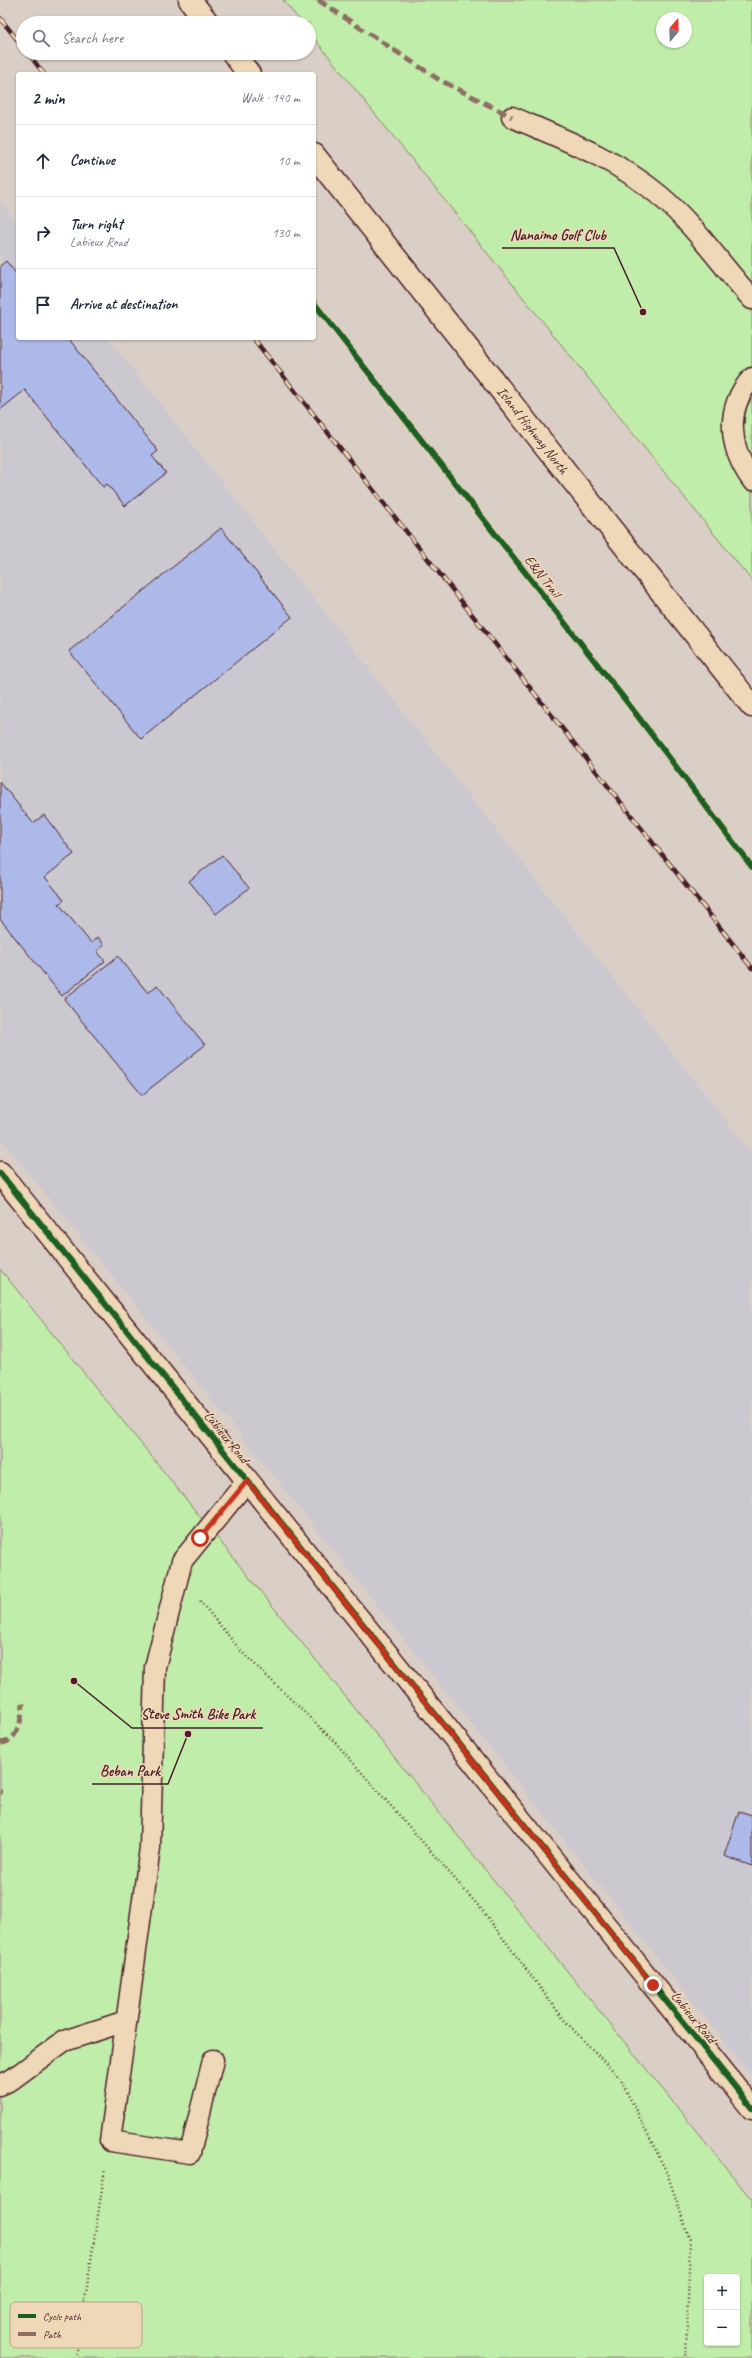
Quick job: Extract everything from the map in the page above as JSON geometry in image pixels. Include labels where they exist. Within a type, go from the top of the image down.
[{"type":"street","points":[[190,0],[203,16]]},
{"type":"street","points":[[238,60],[247,72]]},
{"type":"street","name":"Island Highway North","points":[[316,158],[752,706]]},
{"type":"street","name":"Labieux Road","points":[[0,1174],[752,2108]]},
{"type":"lane","points":[[512,117],[592,152],[627,172],[659,196],[697,234],[752,299]]},
{"type":"lane","points":[[752,378],[742,390],[734,410],[732,436],[745,470],[752,480]]},
{"type":"lane","points":[[213,2060],[190,2153],[110,2141],[150,1848],[155,1667],[182,1561],[247,1481]]},
{"type":"lane","points":[[0,2085],[11,2080],[64,2041],[126,2021]]},
{"type":"path","points":[[199,1599],[241,1651],[335,1742],[482,1910],[565,2021],[620,2078],[667,2173],[690,2240],[686,2358]]},
{"type":"path","points":[[85,2302],[110,2141]]},
{"type":"path","points":[[76,2358],[78,2348]]},
{"type":"shaded area","points":[[0,201],[16,221],[16,340],[110,340],[752,1154],[752,2076],[291,1497],[0,1138]]},
{"type":"green space","points":[[283,0],[752,0],[752,581],[316,41],[316,16],[296,16]]},
{"type":"green space","points":[[0,1269],[752,2200],[752,2358],[0,2358]]},
{"type":"building","points":[[6,261],[16,274],[16,340],[70,340],[158,451],[152,456],[166,473],[125,506],[107,484],[103,487],[25,390],[0,410],[0,266]]},
{"type":"building","points":[[221,528],[292,617],[141,739],[69,651]]},
{"type":"building","points":[[0,782],[33,823],[44,815],[74,854],[45,877],[64,900],[59,904],[91,943],[98,937],[104,945],[97,951],[105,961],[62,996],[0,919]]},
{"type":"building","points":[[222,855],[249,888],[216,914],[189,881]]},
{"type":"building","points":[[118,956],[148,993],[157,985],[205,1045],[142,1095],[64,999]]},
{"type":"building","points":[[739,1811],[752,1815],[752,1866],[724,1856]]},
{"type":"railway","points":[[0,18],[16,38]]},
{"type":"railway","points":[[33,60],[42,72]]},
{"type":"railway","points":[[255,340],[752,968]]},
{"type":"marked path","points":[[318,0],[438,79],[512,117]]},
{"type":"marked path","points":[[0,1743],[6,1742],[15,1734],[22,1715],[23,1703]]},
{"type":"cycle path","name":"E&N Trail","points":[[316,306],[630,706],[752,867]]},
{"type":"cycle path","points":[[0,1173],[752,2108]]},
{"type":"place","name":"Nanaimo Golf Club","points":[[643,312]]},
{"type":"place","name":"Steve Smith Bike Park","points":[[74,1681]]},
{"type":"place","name":"Beban Park","points":[[188,1734]]},
{"type":"route","points":[[200,1538],[247,1481],[653,1985]]}]
